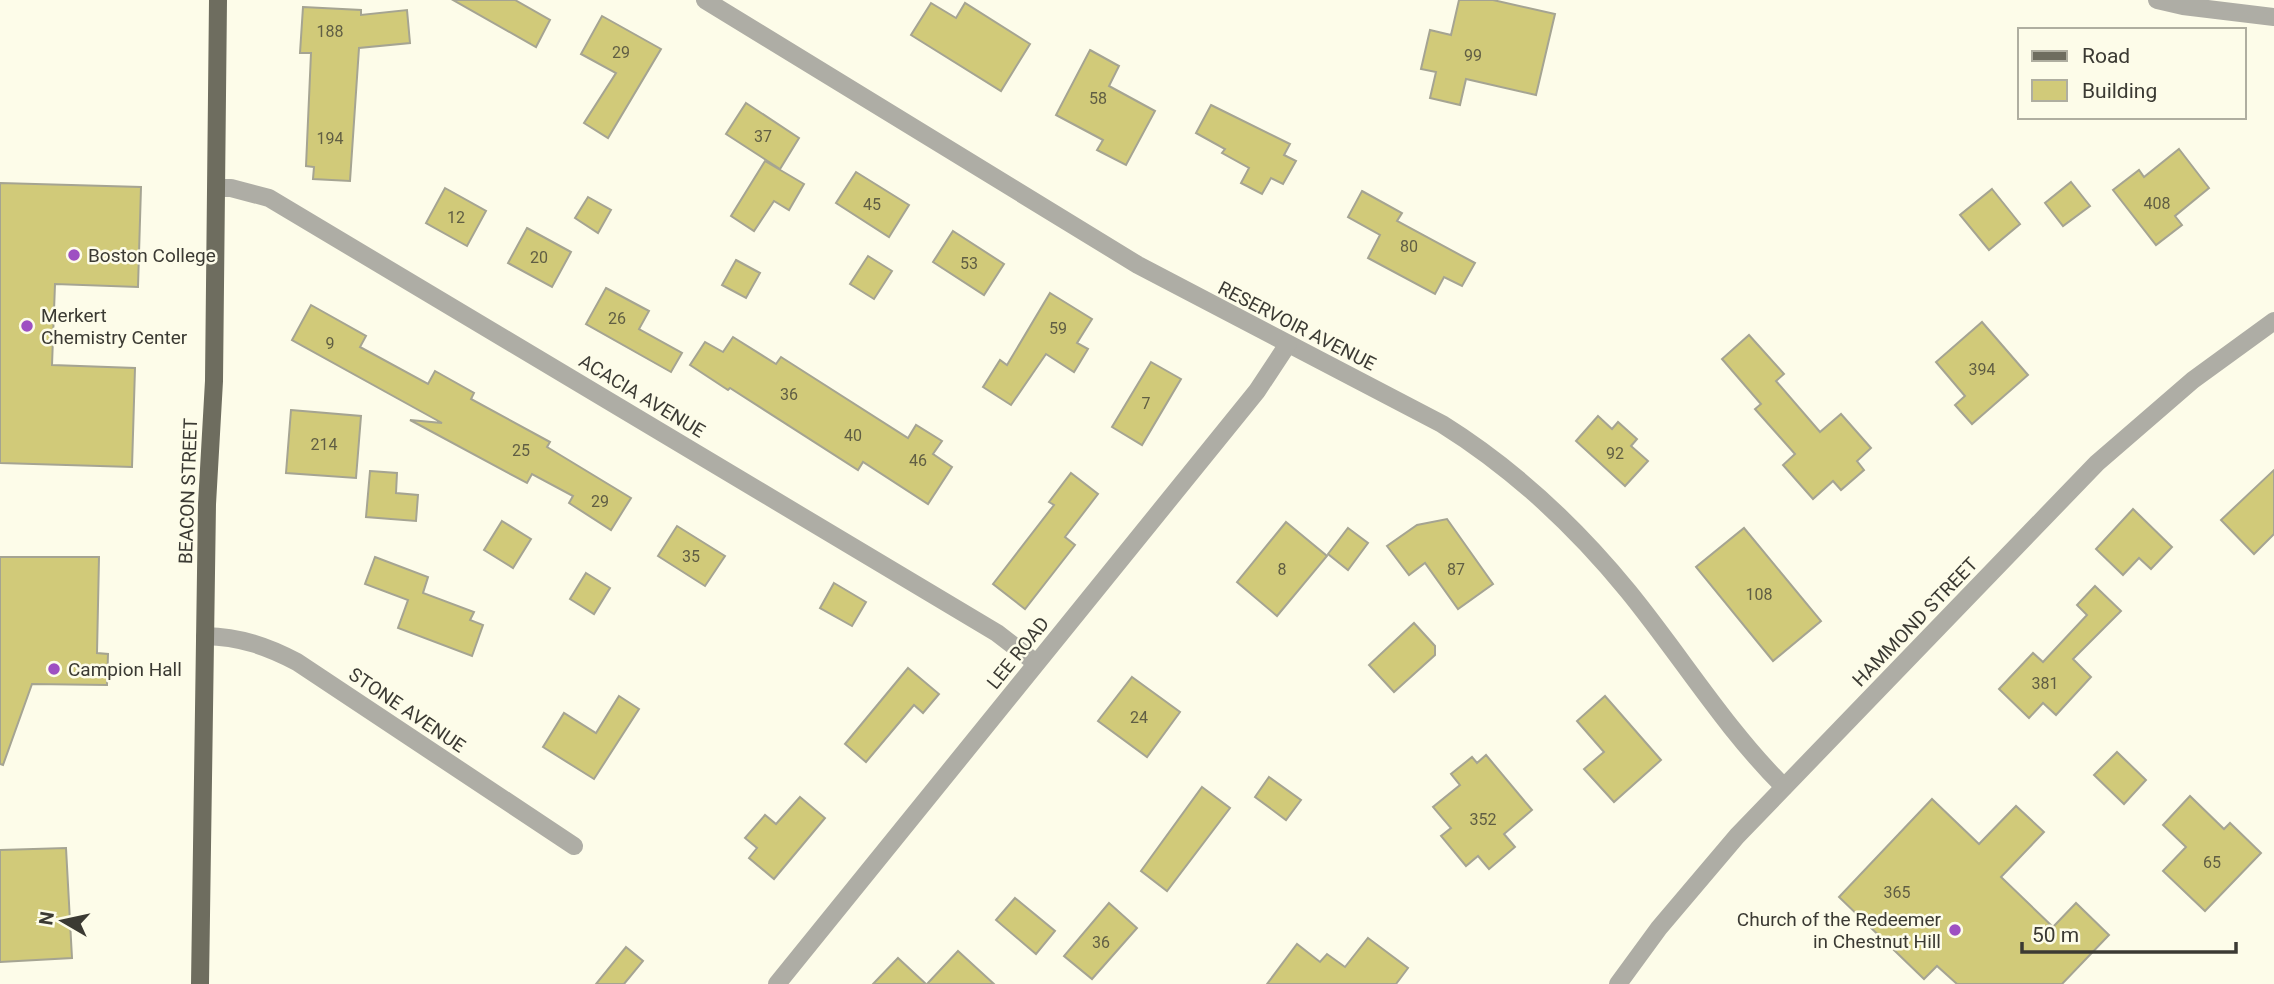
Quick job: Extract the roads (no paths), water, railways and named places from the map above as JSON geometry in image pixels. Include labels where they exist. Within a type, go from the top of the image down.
[{"type":"main road","name":"BEACON STREET","points":[[200,984],[206,504],[214,381],[218,0]]},
{"type":"street","name":"RESERVOIR AVENUE","points":[[705,0],[1108,247],[1187,292],[1442,424],[1484,451],[1519,478],[1628,591],[1727,724],[1784,787]]},
{"type":"street","points":[[2157,0],[2210,10],[2274,17]]},
{"type":"street","name":"ACACIA AVENUE","points":[[217,188],[232,188],[269,198],[997,633],[1036,663]]},
{"type":"street","name":"HAMMOND STREET","points":[[1618,984],[1710,866],[2097,463],[2184,387],[2236,346],[2274,321]]},
{"type":"street","name":"LEE ROAD","points":[[777,984],[1257,391],[1288,344]]},
{"type":"street","name":"STONE AVENUE","points":[[205,636],[244,640],[272,648],[298,662],[574,846]]},
{"type":"place","name":"Boston College","points":[[74,255]]},
{"type":"place","name":"Merkert Chemistry Center","points":[[27,326]]},
{"type":"place","name":"Campion Hall","points":[[54,669]]},
{"type":"place","name":"Church of the Redeemer in Chestnut Hill","points":[[1955,930]]}]
